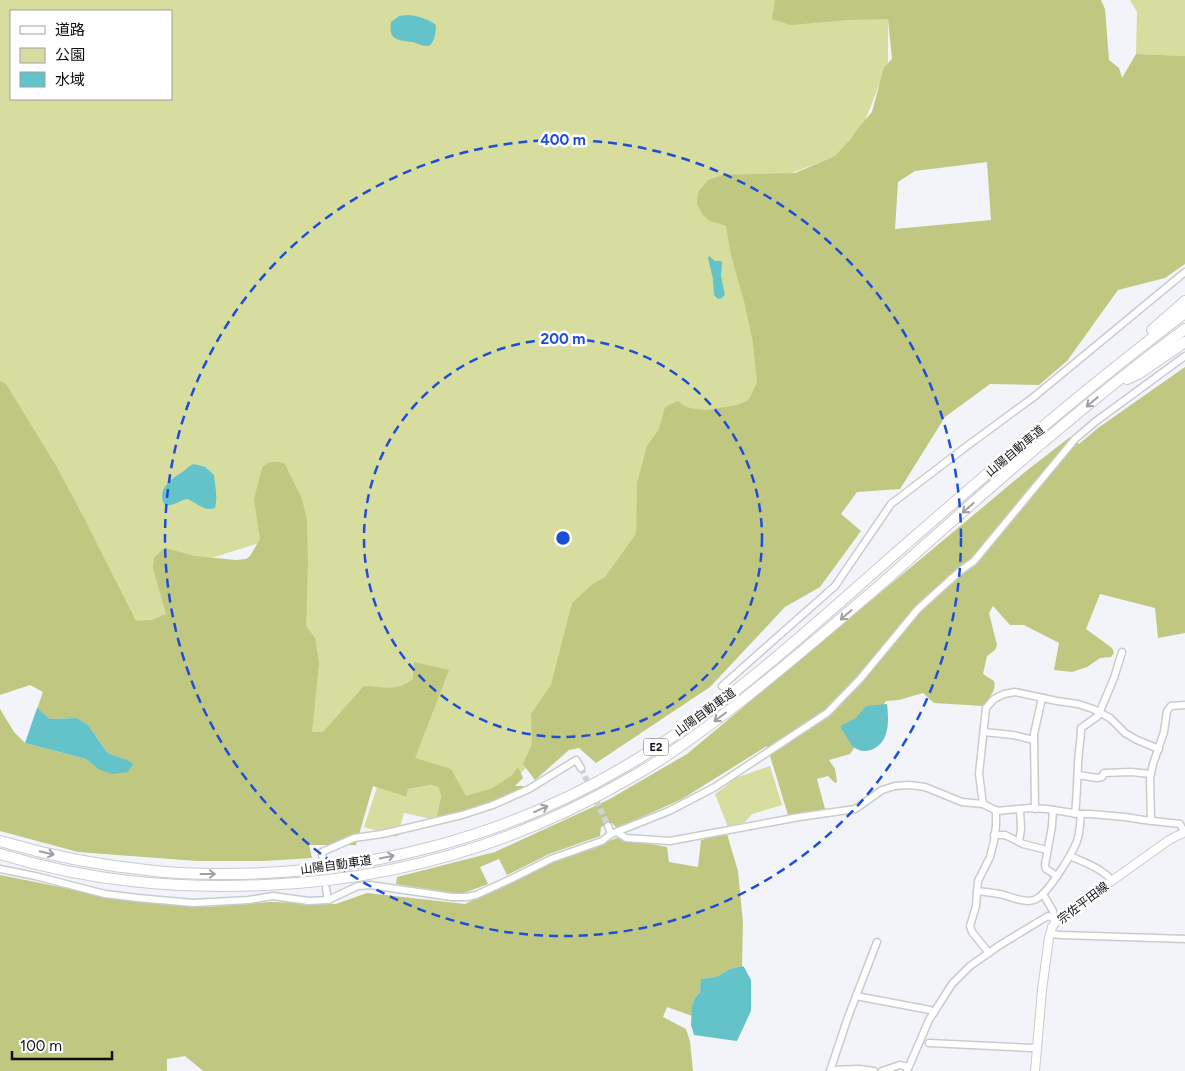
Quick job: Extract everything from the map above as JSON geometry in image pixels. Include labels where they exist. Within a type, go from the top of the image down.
[{"type":"highway","points":[[1057,416],[1185,301]]},
{"type":"highway","name":"山陽自動車道","points":[[0,841],[57,856],[158,872],[201,874],[252,873],[289,871],[371,861],[459,840],[528,815],[581,791],[624,767],[666,741],[741,686],[800,638],[889,559],[1057,416],[1185,313]]},
{"type":"highway","name":"山陽自動車道","points":[[0,854],[71,872],[140,882],[202,886],[290,884],[374,874],[421,864],[490,843],[533,826],[586,802],[630,778],[672,752],[720,717],[809,647],[996,482],[1114,384],[1185,329]]},
{"type":"highway","points":[[1114,384],[1138,374],[1185,342]]},
{"type":"main road","name":"宗佐平田線","points":[[1035,1071],[1042,990],[1050,934],[1055,919],[1169,840],[1185,832]]},
{"type":"street","points":[[722,686],[835,586],[891,504],[1035,396],[1185,272]]},
{"type":"street","points":[[0,869],[105,894],[193,903],[249,900],[273,896],[309,901],[328,900],[358,886],[370,885],[452,897],[466,898],[476,895],[551,859],[602,840],[614,833],[669,811],[714,787],[827,712],[860,679],[918,609],[960,571],[974,561],[1075,439],[1095,422],[1185,356]]},
{"type":"street","points":[[977,891],[1022,900],[1034,900],[1047,890],[1070,856],[1080,829],[1077,800],[1081,728],[1100,713],[1122,652]]},
{"type":"street","points":[[983,804],[979,774],[986,708],[994,699],[1004,694],[1015,692],[1078,704],[1093,709],[1110,718],[1125,733],[1137,740],[1159,748]]},
{"type":"street","points":[[1035,809],[1034,740],[1042,698]]},
{"type":"street","points":[[1151,821],[1151,774],[1164,732],[1167,711],[1171,706],[1185,705]]},
{"type":"street","points":[[984,732],[1013,735],[1034,740]]},
{"type":"street","points":[[323,863],[322,852],[354,838],[382,834],[462,815],[492,805],[529,789],[576,760],[581,768]]},
{"type":"street","points":[[1078,775],[1097,778],[1102,777],[1104,773],[1115,772],[1151,774]]},
{"type":"street","points":[[608,826],[614,833],[626,838],[678,840],[855,808],[882,790],[909,784],[924,787],[962,802],[983,804],[996,810],[1035,809],[1125,817],[1180,824],[1185,832]]},
{"type":"street","points":[[1019,842],[1021,829],[1020,809]]},
{"type":"street","points":[[989,953],[972,932],[970,926],[976,906],[978,881],[990,857],[996,810]]},
{"type":"street","points":[[1053,810],[1052,826],[1044,865],[1046,869],[1057,876]]},
{"type":"street","points":[[994,835],[1005,835],[1019,842],[1047,850]]},
{"type":"street","points":[[1070,856],[1109,876],[1112,881]]},
{"type":"street","points":[[326,888],[328,900]]},
{"type":"street","points":[[1043,894],[1053,911],[1055,919]]},
{"type":"street","points":[[882,1071],[900,1065],[907,1069],[929,1020],[952,984],[970,966],[1000,944],[1048,916],[1055,919]]},
{"type":"street","points":[[1050,934],[1185,939]]},
{"type":"street","points":[[874,1071],[859,1069],[830,1071],[848,1017],[878,942]]},
{"type":"street","points":[[856,996],[930,1010],[934,1013]]},
{"type":"street","points":[[930,1043],[1037,1047]]},
{"type":"green space","points":[[0,0],[883,0],[888,19],[888,62],[854,149],[737,194],[760,397],[641,549],[539,754],[508,787],[461,800],[449,771],[326,749],[307,735],[294,532],[170,571],[183,626],[135,629],[0,398]]},
{"type":"green space","points":[[775,0],[1101,0],[1105,9],[1109,60],[1119,68],[1122,78],[1136,54],[1185,56],[1185,264],[1165,278],[1118,290],[1067,361],[1039,385],[990,384],[945,417],[900,489],[857,492],[841,514],[861,531],[820,587],[785,607],[710,687],[596,763],[579,748],[569,750],[535,780],[523,764],[532,744],[531,714],[551,685],[572,603],[593,584],[605,577],[636,534],[637,483],[647,446],[659,429],[665,407],[678,401],[686,407],[707,410],[737,405],[750,398],[757,382],[753,343],[731,255],[726,226],[710,221],[703,215],[697,204],[698,192],[708,180],[722,175],[795,173],[835,156],[872,112],[884,67],[892,59],[888,19],[847,20],[791,25],[772,19]],"holes":[[[987,162],[991,220],[895,229],[898,182],[915,171]]]},
{"type":"green space","points":[[1130,0],[1185,0],[1185,56],[1136,54],[1137,12]]},
{"type":"green space","points":[[1185,367],[1185,633],[1158,638],[1155,608],[1100,594],[1086,629],[1112,648],[1114,653],[1111,657],[1100,658],[1087,667],[1072,672],[1054,670],[1059,643],[1024,625],[1010,625],[993,606],[989,613],[997,645],[995,650],[987,656],[983,674],[994,681],[995,685],[983,706],[934,703],[923,693],[899,700],[886,701],[850,754],[829,760],[835,769],[837,782],[835,783],[828,776],[817,779],[825,809],[788,815],[767,746],[682,799],[617,828],[612,823],[601,827],[600,836],[549,854],[507,875],[499,859],[480,867],[488,884],[464,893],[396,884],[397,877],[495,852],[608,800],[687,754],[1025,472],[1070,437],[1079,444],[1098,428]]},
{"type":"green space","points":[[0,381],[6,384],[55,464],[136,621],[152,620],[166,614],[153,568],[154,558],[165,548],[194,556],[236,560],[246,559],[250,556],[260,539],[254,499],[262,468],[272,462],[285,464],[302,499],[307,520],[306,626],[315,638],[319,663],[312,732],[323,732],[364,686],[390,688],[402,686],[413,679],[414,662],[449,670],[415,758],[451,769],[466,796],[493,788],[512,775],[518,767],[523,778],[515,786],[523,786],[524,790],[493,803],[436,820],[441,796],[438,787],[431,785],[408,789],[406,797],[373,786],[356,845],[309,845],[312,858],[264,861],[197,861],[78,852],[0,831],[0,709],[14,732],[25,743],[86,759],[98,769],[129,761],[107,752],[88,725],[76,718],[50,719],[37,709],[43,692],[30,685],[0,695]]},
{"type":"green space","points":[[770,766],[782,805],[752,814],[745,822],[728,827],[715,794],[733,779]]},
{"type":"green space","points":[[432,785],[438,787],[441,796],[436,820],[404,813],[397,837],[364,827],[377,787],[405,797],[408,789]]},
{"type":"green space","points":[[727,834],[738,871],[743,923],[742,966],[730,969],[716,977],[702,979],[700,992],[692,1006],[692,1016],[667,1007],[663,1017],[686,1029],[690,1041],[693,1071],[203,1071],[185,1056],[167,1059],[167,1071],[0,1071],[0,875],[130,901],[205,907],[271,902],[336,904],[367,893],[465,904],[557,860],[617,838],[667,847],[669,862],[698,867],[701,840]]},
{"type":"water","points":[[409,15],[423,18],[436,25],[434,37],[429,45],[425,46],[399,40],[391,33],[391,22],[399,16]]},
{"type":"water","points":[[709,256],[715,261],[721,261],[722,263],[721,276],[725,295],[720,299],[714,295]]},
{"type":"water","points":[[194,464],[205,467],[214,475],[215,508],[205,508],[188,499],[171,505],[165,505],[162,495],[163,490],[173,479]]},
{"type":"water","points":[[887,704],[888,724],[882,742],[877,747],[868,751],[861,751],[852,746],[840,726],[856,718],[866,706]]},
{"type":"water","points":[[37,708],[50,719],[76,718],[88,725],[107,752],[133,764],[128,772],[112,774],[98,769],[86,759],[25,743]]},
{"type":"water","points":[[742,966],[751,980],[751,1011],[737,1041],[694,1035],[691,1025],[692,1006],[700,992],[701,979],[716,977],[730,969]]},
{"type":"tunnel","points":[[581,768],[608,826]]}]
